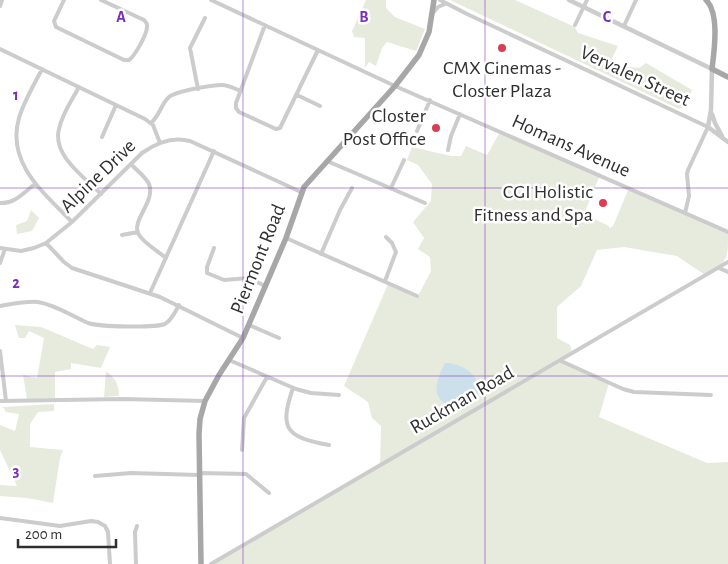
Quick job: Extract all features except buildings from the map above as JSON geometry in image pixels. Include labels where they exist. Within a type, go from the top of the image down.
[{"type":"main road","name":"Piermont Road","points":[[201,564],[199,428],[205,401],[249,326],[286,238],[301,192],[395,86],[424,47],[429,32],[434,0]]},
{"type":"main road","points":[[709,1],[714,36],[712,69],[728,76]]},
{"type":"street","points":[[0,6],[2,0]]},
{"type":"street","points":[[64,0],[54,21],[56,27],[124,60],[131,59],[147,29],[147,24],[144,20],[101,0]]},
{"type":"street","name":"Homans Avenue","points":[[211,0],[395,86],[728,232]]},
{"type":"street","name":"Vervalen Street","points":[[440,0],[708,128]]},
{"type":"street","points":[[569,0],[712,69],[711,110],[708,128],[686,174],[690,196],[685,213]]},
{"type":"street","points":[[575,25],[587,0]]},
{"type":"street","points":[[624,26],[636,0]]},
{"type":"street","points":[[432,15],[442,4],[448,4]]},
{"type":"street","points":[[198,89],[190,48],[205,18]]},
{"type":"street","points":[[265,25],[236,103],[237,110],[276,129],[282,126],[318,50]]},
{"type":"street","points":[[0,49],[151,123],[160,142]]},
{"type":"street","points":[[42,69],[22,111],[17,132],[17,146],[20,159],[27,173],[35,184],[72,222]]},
{"type":"street","points":[[151,123],[168,98],[175,94],[221,85],[230,86],[241,91]]},
{"type":"street","points":[[79,87],[60,124],[58,134],[59,145],[66,158],[101,194]]},
{"type":"street","points":[[297,95],[320,106]]},
{"type":"street","points":[[417,131],[430,100]]},
{"type":"street","points":[[102,136],[116,105]]},
{"type":"street","points":[[711,110],[714,124],[728,142]]},
{"type":"street","points":[[448,150],[451,136],[460,114]]},
{"type":"street","points":[[708,128],[724,138]]},
{"type":"street","name":"Alpine Drive","points":[[0,248],[28,250],[46,243],[72,222],[130,164],[148,149],[160,142],[174,139],[185,140],[214,151],[301,192]]},
{"type":"street","points":[[150,293],[214,151]]},
{"type":"street","points":[[392,188],[404,160]]},
{"type":"street","points":[[327,161],[426,203]]},
{"type":"street","points":[[130,164],[146,179],[150,190],[149,200],[138,224],[138,232],[140,237],[166,258]]},
{"type":"street","points":[[0,203],[12,202],[35,184]]},
{"type":"street","points":[[321,254],[340,210],[352,188]]},
{"type":"street","points":[[122,236],[138,232]]},
{"type":"street","points":[[385,281],[396,252],[392,242],[386,237]]},
{"type":"street","points":[[286,238],[417,296]]},
{"type":"street","points":[[46,243],[64,262],[78,270],[150,293],[179,305],[243,338]]},
{"type":"street","points":[[214,248],[207,267],[207,273],[224,280],[249,278],[265,286]]},
{"type":"street","points":[[0,263],[5,249]]},
{"type":"street","name":"Ruckman Road","points":[[211,564],[728,262]]},
{"type":"street","points":[[719,268],[728,272]]},
{"type":"street","points":[[0,306],[38,302],[52,306],[88,323],[110,327],[163,324],[171,319],[179,305]]},
{"type":"street","points":[[249,326],[280,338]]},
{"type":"street","points":[[0,351],[6,401]]},
{"type":"street","points":[[229,360],[293,388],[311,393],[339,395]]},
{"type":"street","points":[[561,361],[623,389],[634,392],[711,395]]},
{"type":"street","points":[[242,450],[244,418],[267,377]]},
{"type":"street","points":[[293,388],[286,411],[287,421],[291,430],[303,440],[330,445]]},
{"type":"street","points":[[0,401],[123,399],[205,401]]},
{"type":"street","points":[[95,476],[131,474],[246,474],[269,493]]},
{"type":"street","points":[[0,518],[60,526],[91,521],[98,522],[105,526],[108,532],[110,564]]},
{"type":"street","points":[[136,564],[135,532],[137,526]]},
{"type":"shaded area","points":[[366,0],[386,0],[386,8],[395,17],[425,29],[416,51],[387,42],[382,48],[376,66],[369,62],[365,68],[365,38],[354,37],[352,31]]},
{"type":"shaded area","points":[[450,0],[515,0],[575,27],[578,33],[618,46],[612,58],[616,65],[639,68],[646,63],[692,90],[684,107],[679,109]]},
{"type":"shaded area","points":[[500,132],[600,175],[584,214],[609,226],[609,228],[613,226],[629,188],[728,232],[728,250],[725,259],[705,275],[677,256],[624,247],[597,250],[581,286],[557,307],[557,338],[570,345],[572,352],[559,360],[609,383],[599,417],[707,463],[728,462],[728,564],[213,564],[380,465],[381,426],[372,418],[368,402],[344,386],[388,284],[417,298],[431,271],[430,257],[418,249],[424,238],[413,222],[431,201],[432,184],[418,165],[407,160],[412,147],[451,156],[461,156],[466,146],[487,155]]},
{"type":"shaded area","points":[[31,210],[39,218],[32,231],[17,234],[16,225],[27,221]]},
{"type":"shaded area","points":[[15,325],[41,327],[93,349],[97,345],[110,347],[101,368],[71,363],[71,369],[55,372],[55,398],[27,399],[23,375],[37,378],[44,338],[29,331],[25,338],[19,338]]},
{"type":"shaded area","points":[[106,371],[116,382],[119,396],[104,397]]},
{"type":"shaded area","points":[[54,404],[54,411],[38,412],[30,424],[30,447],[63,450],[53,503],[27,498],[0,496],[0,485],[17,486],[0,450],[0,425],[15,431],[19,414],[6,412],[3,407]]},
{"type":"water","points":[[445,363],[456,364],[465,368],[477,381],[479,389],[477,397],[471,405],[460,411],[444,403],[437,393],[436,387]]},
{"type":"place","name":"CMX Cinemas - Closter Plaza","points":[[502,48]]},
{"type":"place","name":"Closter Post Office","points":[[436,128]]},
{"type":"place","name":"CGI Holistic Fitness and Spa","points":[[603,203]]}]
